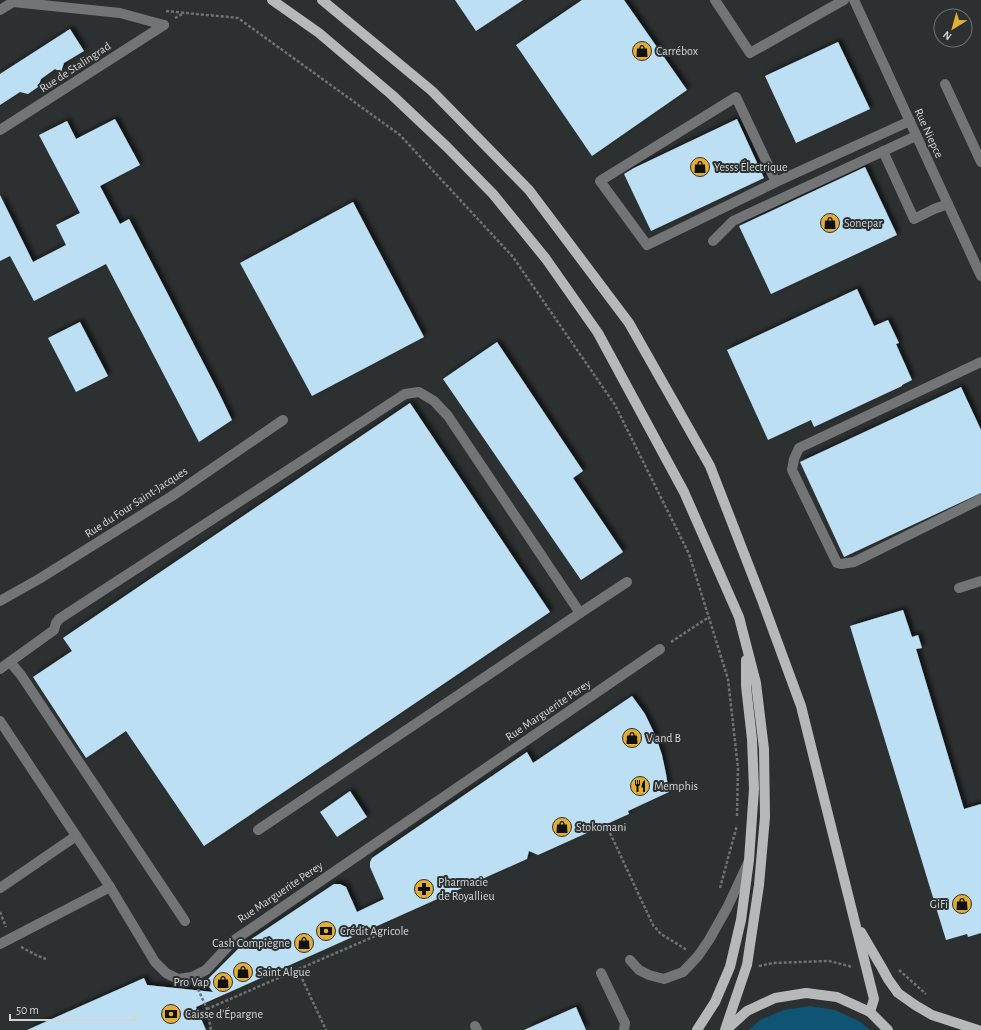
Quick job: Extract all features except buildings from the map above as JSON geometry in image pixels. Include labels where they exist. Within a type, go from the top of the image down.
[{"type":"main road","points":[[272,0],[319,33],[392,95],[447,147],[493,194],[546,259],[598,333],[684,492],[739,617],[756,683],[764,749],[765,809],[759,885],[747,965],[726,1030]]},
{"type":"main road","points":[[322,0],[432,91],[529,190],[629,323],[710,466],[801,706],[874,999],[870,1012]]},
{"type":"main road","points":[[697,1030],[715,1002],[730,967],[741,920],[749,860],[753,782],[752,738],[746,686],[745,640]]},
{"type":"main road","points":[[855,921],[888,979],[898,993],[915,1005],[932,1014],[978,1030]]},
{"type":"main road","points":[[726,1030],[747,1011],[775,998],[806,993],[837,997],[870,1012],[888,1030]]},
{"type":"street","points":[[715,0],[750,53],[844,0]]},
{"type":"street","name":"Rue Niepce","points":[[854,0],[981,276]]},
{"type":"street","points":[[0,1],[13,2]]},
{"type":"street","points":[[0,10],[13,2]]},
{"type":"street","name":"Rue de Stalingrad","points":[[0,130],[164,25],[120,13],[13,2]]},
{"type":"street","points":[[945,84],[981,162]]},
{"type":"street","points":[[776,182],[736,97],[600,181],[647,245],[776,182],[910,121]]},
{"type":"street","points":[[713,241],[733,221],[916,136]]},
{"type":"street","points":[[883,151],[914,219],[948,204]]},
{"type":"street","points":[[981,362],[799,448],[794,459],[792,470],[837,563],[841,564],[854,562],[981,499]]},
{"type":"street","points":[[0,669],[54,630],[59,619],[405,394],[419,392],[434,401],[448,416],[580,613]]},
{"type":"street","name":"Rue du Four Saint-Jacques","points":[[0,601],[39,579],[172,496],[283,420]]},
{"type":"street","points":[[959,588],[981,581]]},
{"type":"street","points":[[258,830],[627,582]]},
{"type":"street","name":"Rue Marguerite Perey","points":[[192,977],[206,970],[232,941],[660,649]]},
{"type":"street","points":[[10,662],[21,675],[185,921]]},
{"type":"street","points":[[0,721],[110,887],[155,962],[166,973],[178,979],[192,977]]},
{"type":"street","points":[[0,888],[76,836]]},
{"type":"street","points":[[630,960],[639,970],[649,975],[664,979],[683,972],[698,956],[727,908],[749,860]]},
{"type":"street","points":[[0,944],[110,887]]},
{"type":"street","points":[[601,973],[625,1023],[624,1030]]},
{"type":"path","points":[[162,10],[238,18],[400,135],[517,263],[615,405],[689,554],[728,679],[738,768],[737,823],[720,890]]},
{"type":"path","points":[[660,649],[709,617]]},
{"type":"path","points":[[610,833],[653,925],[661,934],[698,956]]},
{"type":"path","points":[[207,1009],[382,933]]},
{"type":"path","points":[[747,965],[762,966],[773,963],[829,961],[867,971]]},
{"type":"path","points":[[882,968],[891,966],[900,970],[928,997]]},
{"type":"path","points":[[298,970],[326,1030]]},
{"type":"path","points":[[192,977],[207,1009],[211,1030]]},
{"type":"shaded area","points":[[810,1006],[835,1010],[859,1021],[870,1030],[749,1030],[760,1020],[784,1010]]},
{"type":"place","name":"Carrébox","points":[[642,51]]},
{"type":"place","name":"Yesss Électrique","points":[[700,167]]},
{"type":"place","name":"Sonepar","points":[[830,223]]},
{"type":"place","name":"V and B","points":[[632,738]]},
{"type":"place","name":"Memphis","points":[[640,786]]},
{"type":"place","name":"Stokomani","points":[[562,827]]},
{"type":"place","name":"Pharmacie de Royallieu","points":[[424,889]]},
{"type":"place","name":"GiFi","points":[[962,904]]},
{"type":"place","name":"Crédit Agricole","points":[[326,931]]},
{"type":"place","name":"Cash Compiègne","points":[[304,943]]},
{"type":"place","name":"Saint Algue","points":[[243,972]]},
{"type":"place","name":"Pro Vap","points":[[223,982]]},
{"type":"place","name":"Caisse d'Épargne","points":[[171,1014]]}]
